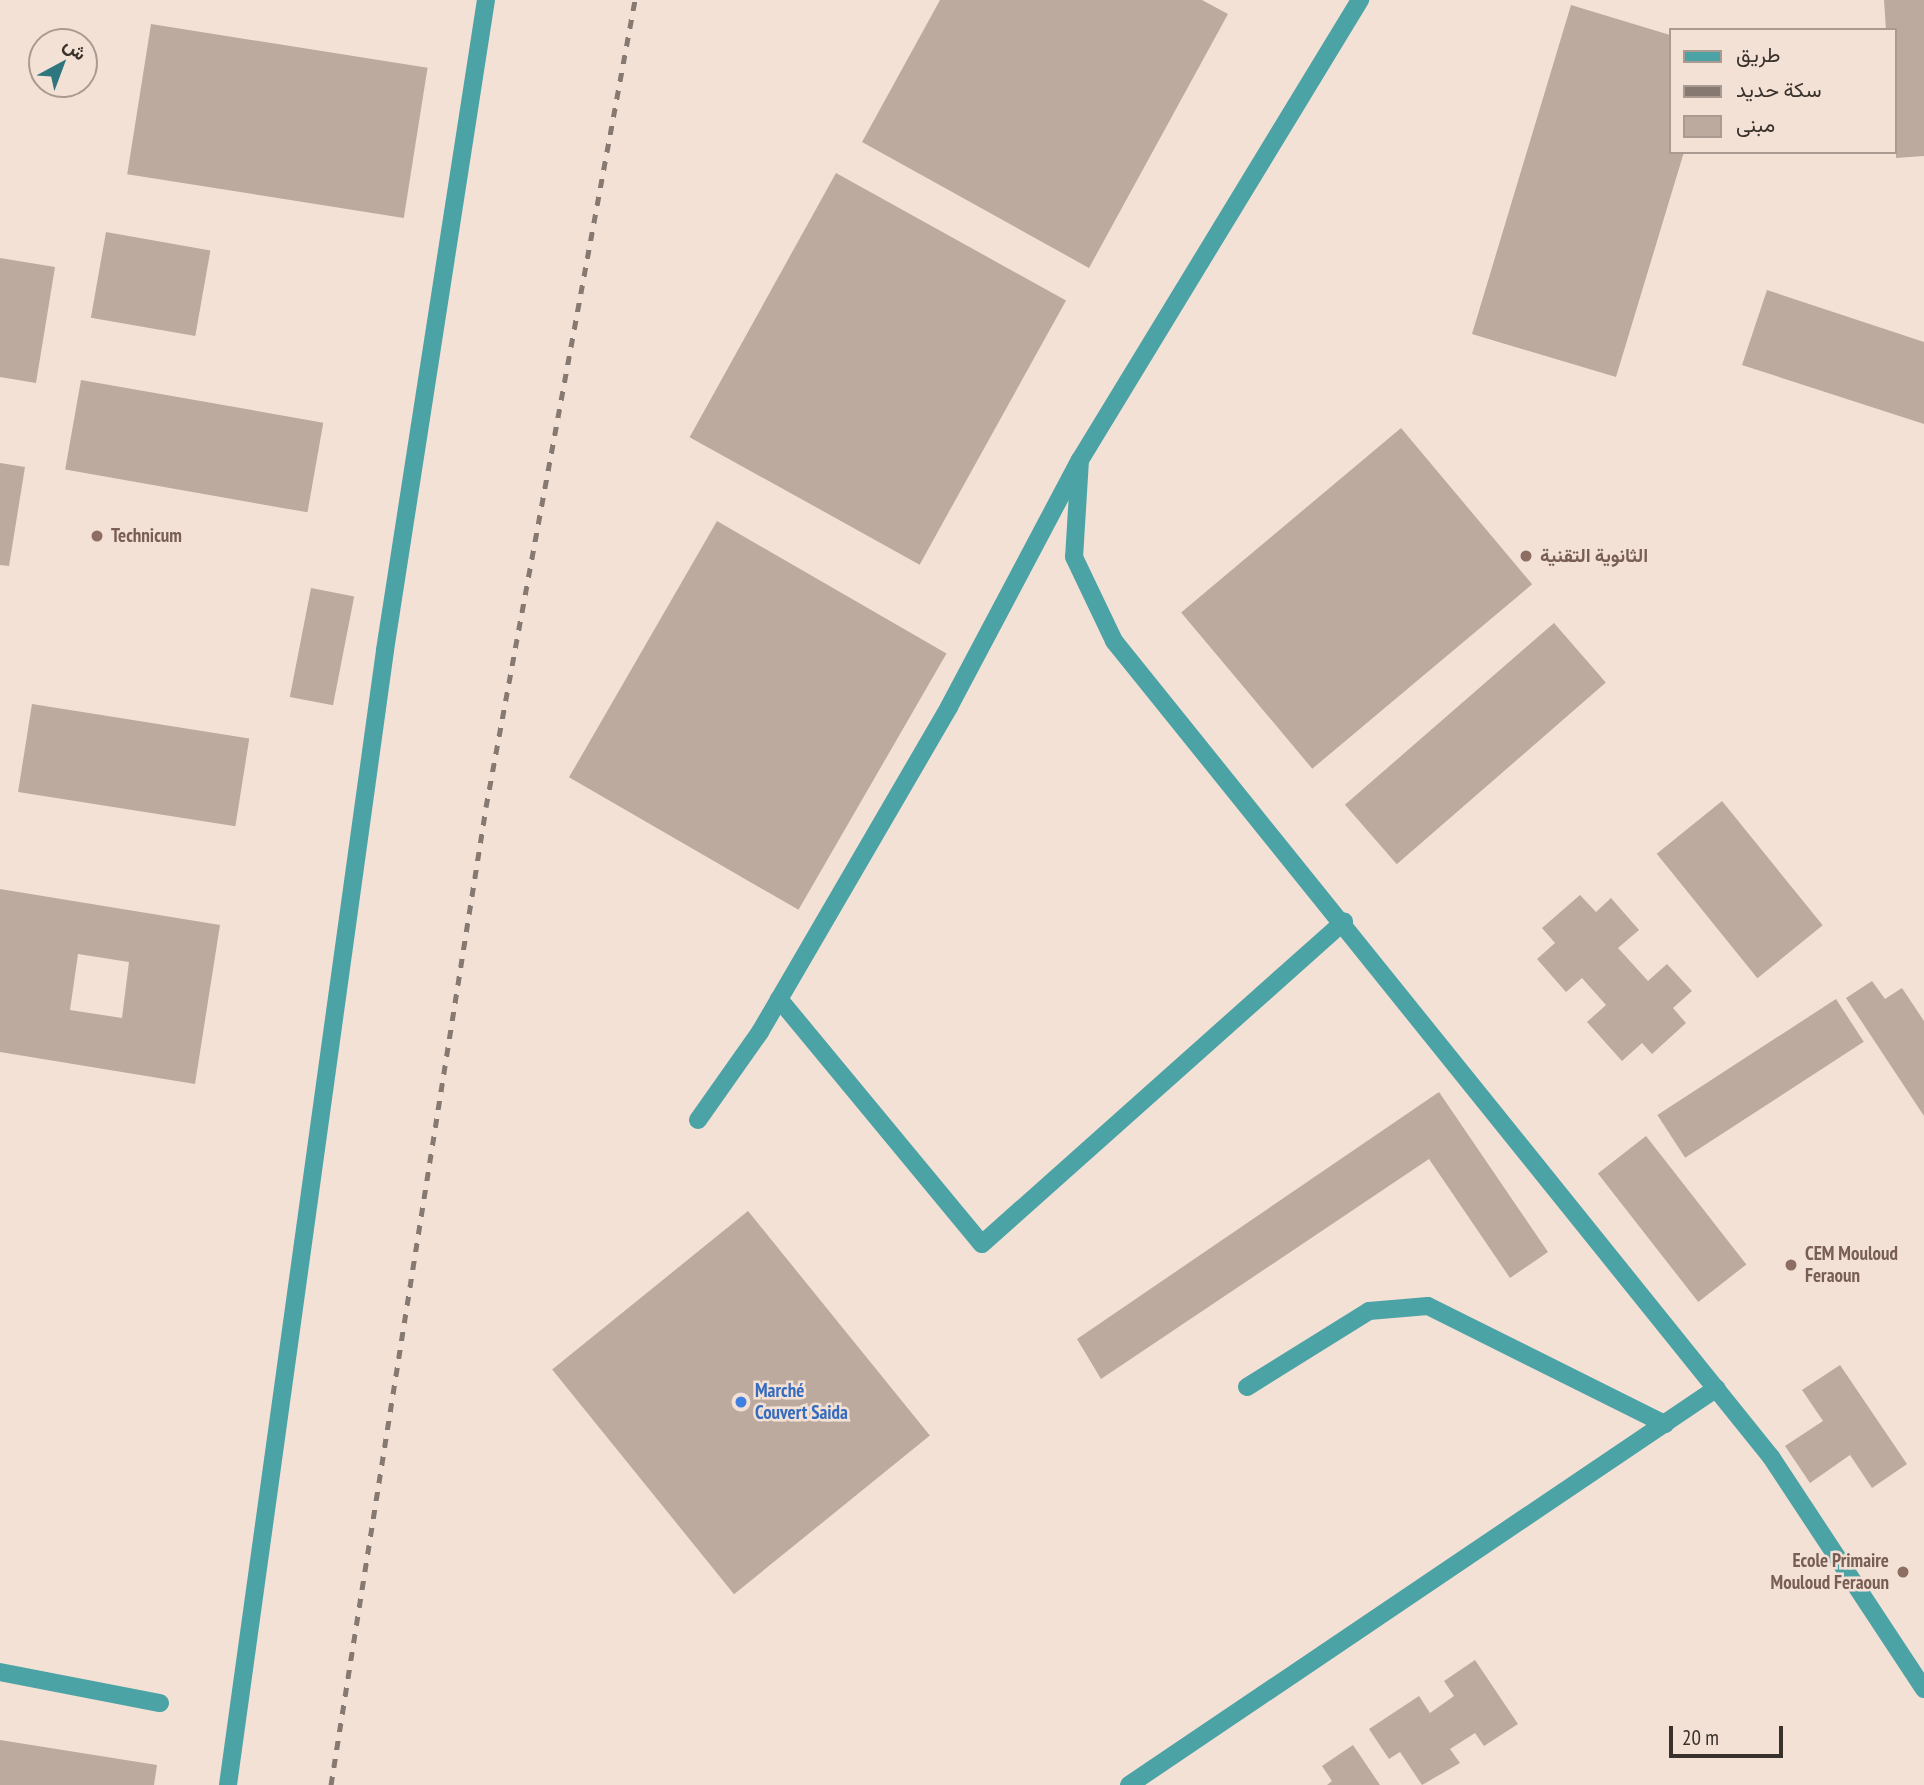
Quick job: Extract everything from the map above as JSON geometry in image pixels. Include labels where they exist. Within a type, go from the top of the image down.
[{"type":"street","points":[[228,1785],[384,650],[486,0]]},
{"type":"street","points":[[698,1120],[779,999],[948,707],[1080,460],[1360,0]]},
{"type":"street","points":[[1080,460],[1074,557],[1114,641],[1344,921],[1771,1457],[1924,1689]]},
{"type":"street","points":[[779,999],[982,1244],[1344,921]]},
{"type":"street","points":[[1247,1387],[1369,1311],[1428,1306],[1665,1424]]},
{"type":"street","points":[[1129,1785],[1717,1388]]},
{"type":"street","points":[[0,1672],[160,1703]]},
{"type":"building","points":[[940,0],[1202,0],[1228,14],[1089,268],[862,142]]},
{"type":"building","points":[[1884,0],[1924,0],[1924,156],[1896,158],[1896,28],[1886,28]]},
{"type":"building","points":[[1571,5],[1668,34],[1668,154],[1683,154],[1616,377],[1472,334]]},
{"type":"building","points":[[151,24],[428,68],[404,218],[127,174]]},
{"type":"building","points":[[836,173],[1066,301],[920,565],[690,437]]},
{"type":"building","points":[[106,232],[210,250],[195,336],[91,318]]},
{"type":"building","points":[[0,258],[55,267],[36,383],[0,377]]},
{"type":"building","points":[[1767,290],[1924,342],[1924,424],[1742,365]]},
{"type":"building","points":[[81,380],[323,423],[307,512],[65,470]]},
{"type":"building","points":[[1401,428],[1532,584],[1312,769],[1181,612]]},
{"type":"building","points":[[0,463],[25,467],[9,566],[0,565]]},
{"type":"building","points":[[717,521],[946,654],[798,910],[569,777]]},
{"type":"building","points":[[311,588],[354,596],[333,705],[290,697]]},
{"type":"building","points":[[1554,623],[1606,683],[1397,864],[1345,805]]},
{"type":"building","points":[[32,704],[249,738],[235,826],[18,792]]},
{"type":"building","points":[[1722,801],[1823,925],[1757,978],[1657,854]]},
{"type":"building","points":[[0,889],[220,925],[195,1084],[0,1052]],"holes":[[[78,954],[129,962],[122,1018],[70,1010]]]},
{"type":"building","points":[[1580,895],[1596,912],[1611,898],[1639,930],[1618,948],[1648,981],[1667,964],[1692,991],[1673,1008],[1686,1023],[1652,1054],[1642,1043],[1622,1061],[1587,1022],[1606,1005],[1582,978],[1566,992],[1537,959],[1555,943],[1542,928]]},
{"type":"building","points":[[1872,981],[1885,999],[1902,988],[1924,1021],[1924,1116],[1846,998]]},
{"type":"building","points":[[1836,999],[1864,1042],[1685,1158],[1657,1115]]},
{"type":"building","points":[[1439,1092],[1548,1252],[1510,1278],[1429,1159],[1101,1379],[1077,1339]]},
{"type":"building","points":[[1646,1136],[1746,1264],[1698,1302],[1598,1174]]},
{"type":"building","name":"Marché Couvert Saida","points":[[748,1211],[930,1436],[734,1594],[552,1370]]},
{"type":"building","points":[[1840,1365],[1907,1464],[1872,1488],[1850,1455],[1810,1483],[1785,1446],[1823,1421],[1802,1390]]},
{"type":"building","points":[[1475,1660],[1518,1724],[1484,1746],[1475,1733],[1450,1749],[1460,1763],[1422,1785],[1400,1752],[1389,1759],[1369,1729],[1419,1696],[1430,1713],[1454,1696],[1444,1681]]},
{"type":"building","points":[[0,1740],[157,1765],[154,1785],[0,1785]]},
{"type":"building","points":[[1353,1745],[1380,1785],[1327,1785],[1332,1781],[1322,1766]]},
{"type":"railway","points":[[331,1785],[486,807],[635,0]]},
{"type":"place","name":"Technicum","points":[[97,536]]},
{"type":"place","name":"الثانوية التقنية","points":[[1526,556]]},
{"type":"place","name":"CEM Mouloud Feraoun","points":[[1791,1265]]},
{"type":"place","name":"Marché Couvert Saida","points":[[741,1402]]},
{"type":"place","name":"Ecole Primaire Mouloud Feraoun","points":[[1903,1572]]}]
